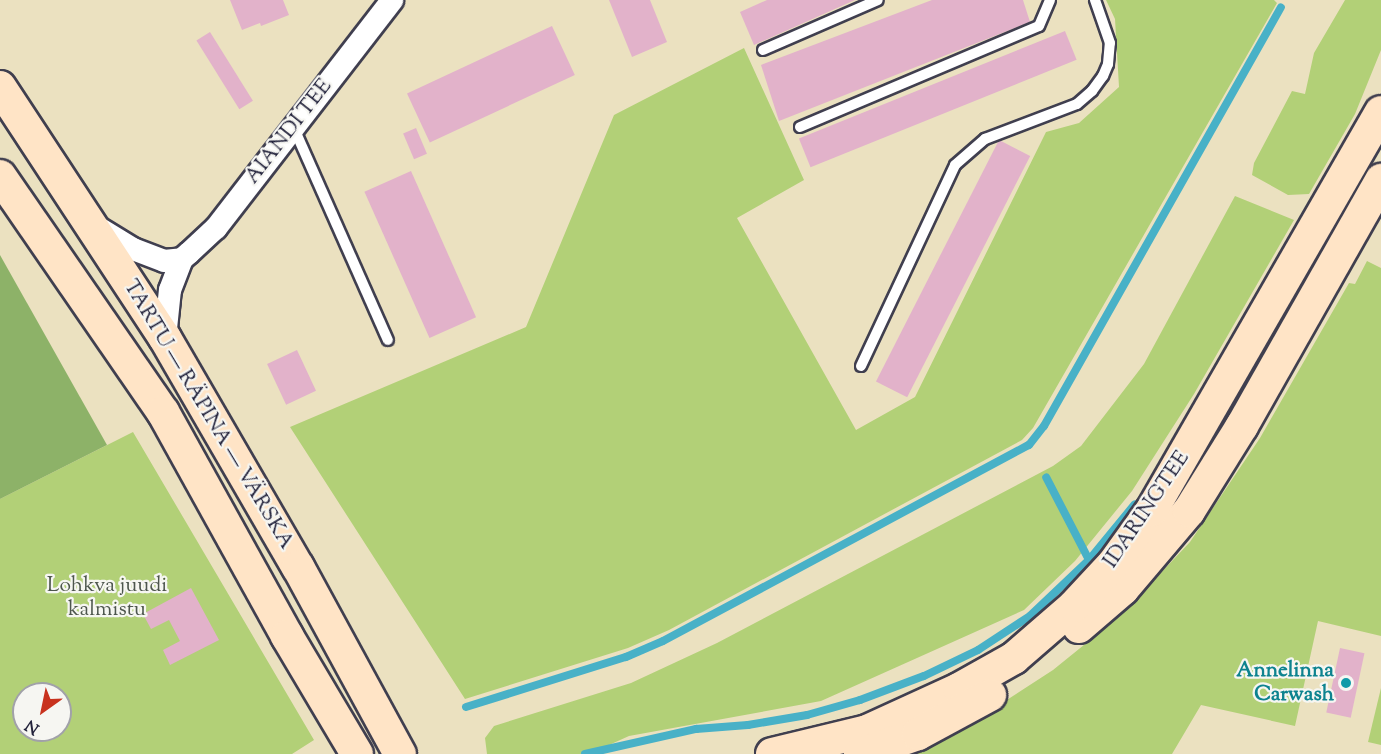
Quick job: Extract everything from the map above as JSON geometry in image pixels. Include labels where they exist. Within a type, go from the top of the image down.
[{"type":"main road","name":"TARTU — RÄPINA — VÄRSKA","points":[[0,87],[165,338],[298,567],[400,754]]},
{"type":"main road","name":"IDARINGTEE","points":[[772,754],[867,731],[959,689],[1014,658],[1074,606],[1113,564],[1152,510],[1381,112]]},
{"type":"main road","name":"TARTU — RÄPINA — VÄRSKA","points":[[0,176],[163,412],[287,636],[357,754]]},
{"type":"main road","name":"IDARINGTEE","points":[[860,754],[918,734],[1011,684],[1123,589],[1189,511],[1242,426],[1381,180]]},
{"type":"street","name":"AIANDI TEE","points":[[165,338],[170,290],[182,259],[216,228],[392,0]]},
{"type":"street","points":[[92,224],[134,249],[164,261],[182,259]]},
{"type":"lane","points":[[763,51],[878,0]]},
{"type":"lane","points":[[800,128],[1039,26],[1050,0]]},
{"type":"lane","points":[[861,366],[955,165],[985,140],[1077,104],[1092,91],[1103,76],[1108,64],[1110,43],[1095,0]]},
{"type":"lane","points":[[293,126],[388,340]]},
{"type":"green space","points":[[1106,0],[1274,0],[1277,3],[1033,428],[1022,440],[669,630],[628,648],[465,699],[290,427],[526,327],[614,115],[744,48],[804,180],[737,218],[856,430],[915,397],[1046,132],[1079,123],[1119,87],[1115,19]]},
{"type":"green space","points":[[1345,0],[1381,0],[1381,50],[1355,114],[1309,194],[1288,195],[1252,175],[1254,163],[1292,91],[1305,94],[1314,53]]},
{"type":"green space","points":[[1235,196],[1294,220],[1194,394],[1132,491],[1075,561],[1024,610],[821,701],[629,736],[589,754],[487,754],[485,738],[494,726],[631,683],[717,643],[1053,466],[1081,446],[1144,364]]},
{"type":"green space","points":[[0,255],[107,445],[0,499]]},
{"type":"green space","points":[[1367,261],[1381,268],[1381,636],[1318,621],[1295,726],[1201,705],[1172,754],[908,754],[959,731],[1053,670],[1121,615],[1190,542],[1260,438],[1349,283],[1355,284]]},
{"type":"green space","name":"Lohkva juudi kalmistu","points":[[133,432],[314,740],[292,754],[0,754],[0,499]]},
{"type":"green space","points":[[1381,688],[1381,745],[1368,742]]},
{"type":"building","points":[[230,0],[283,0],[289,15],[261,26],[260,23],[242,30]]},
{"type":"building","points":[[609,0],[650,0],[667,42],[632,57]]},
{"type":"building","points":[[767,0],[855,0],[754,45],[740,12]]},
{"type":"building","points":[[932,0],[1023,0],[1030,22],[779,121],[761,65]]},
{"type":"building","points":[[552,26],[575,75],[430,143],[407,94]]},
{"type":"building","points":[[1065,31],[1077,60],[811,167],[799,139]]},
{"type":"building","points":[[210,32],[253,101],[239,109],[196,40]]},
{"type":"building","points":[[416,128],[427,154],[414,159],[403,133]]},
{"type":"building","points":[[999,140],[1030,156],[907,397],[876,381]]},
{"type":"building","points":[[411,171],[476,317],[429,338],[364,192]]},
{"type":"building","points":[[297,350],[316,391],[286,405],[267,364]]},
{"type":"building","points":[[191,588],[219,640],[170,665],[163,650],[180,641],[169,620],[151,629],[143,614]]},
{"type":"building","name":"Annelinna Carwash","points":[[1340,648],[1364,653],[1351,718],[1326,713]]},
{"type":"waterway","points":[[466,707],[626,657],[663,641],[1029,445],[1044,426],[1281,7]]},
{"type":"waterway","points":[[585,754],[696,729],[748,725],[807,715],[860,700],[924,676],[978,650],[1030,616],[1089,560],[1046,477]]},
{"type":"waterway","points":[[1089,560],[1135,504]]},
{"type":"place","name":"Annelinna Carwash","points":[[1346,683]]}]
